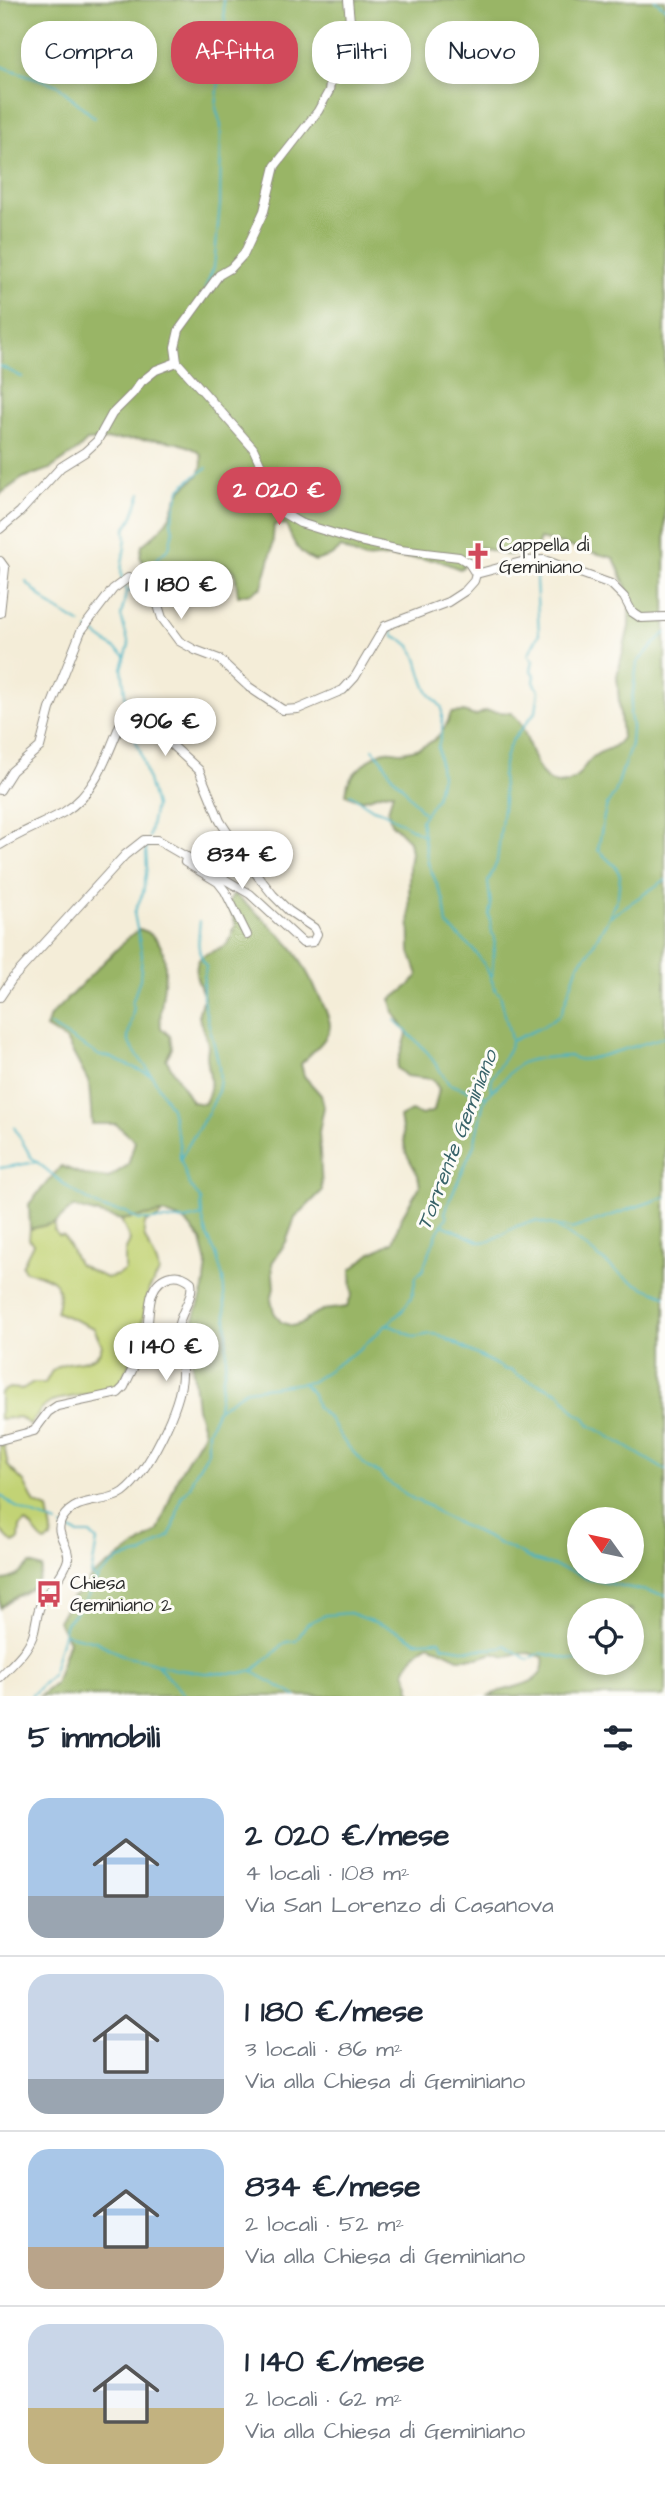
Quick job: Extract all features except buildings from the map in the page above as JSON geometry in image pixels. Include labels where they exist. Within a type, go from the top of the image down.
[{"type":"street","points":[[0,790],[12,771],[40,747],[50,709],[81,631],[113,589],[128,578],[141,578],[152,586],[162,618],[179,641],[219,659],[269,702],[283,710],[298,709],[343,690],[355,677],[385,626],[447,602],[466,591],[474,581],[475,574],[468,563],[459,557],[400,550],[355,540],[300,523],[283,513],[253,448],[177,362],[175,347],[179,330],[212,284],[244,254],[264,211],[275,166],[318,111],[329,90],[335,48],[350,22],[348,0]]},
{"type":"street","points":[[0,529],[20,512],[61,467],[85,453],[97,441],[112,414],[141,382],[156,370],[177,362]]},
{"type":"street","points":[[475,574],[525,561],[544,560],[611,584],[624,597],[632,612],[641,618],[665,617]]},
{"type":"street","points":[[0,561],[5,568],[0,613]]},
{"type":"street","points":[[0,845],[64,812],[79,799],[102,768],[122,720],[128,715],[136,716],[150,725],[199,770],[220,821],[246,860],[273,895],[289,911],[314,928],[317,934],[310,944],[303,943],[250,894],[150,839],[139,842],[12,979],[0,997]]},
{"type":"street","points":[[187,857],[185,862],[218,881],[247,934],[238,928]]},
{"type":"street","points":[[0,1440],[34,1431],[48,1412],[57,1406],[118,1393],[124,1387],[146,1338],[150,1300],[155,1288],[163,1279],[174,1275],[191,1282],[191,1292],[178,1329],[182,1377],[168,1426],[128,1487],[114,1496],[80,1504],[61,1520],[59,1532],[67,1550],[67,1563],[41,1603],[29,1644],[0,1676]]},
{"type":"green space","points":[[0,0],[665,0],[665,1696],[489,1696],[533,1680],[543,1667],[543,1657],[529,1653],[506,1657],[493,1653],[478,1658],[458,1658],[429,1644],[414,1655],[405,1671],[413,1696],[40,1696],[55,1684],[69,1641],[58,1621],[71,1598],[82,1591],[92,1576],[158,1531],[179,1474],[204,1432],[197,1408],[189,1334],[204,1289],[207,1264],[201,1240],[185,1221],[163,1213],[121,1220],[73,1207],[55,1223],[30,1229],[29,1204],[61,1166],[84,1175],[108,1178],[128,1165],[135,1141],[116,1124],[92,1124],[89,1083],[66,1040],[46,1028],[50,1016],[140,929],[153,937],[161,947],[165,959],[161,1028],[170,1036],[172,1048],[166,1059],[192,1102],[204,1104],[210,1081],[208,1045],[199,1017],[204,998],[196,975],[197,964],[203,955],[222,947],[230,940],[236,924],[228,905],[233,894],[277,932],[289,944],[306,971],[330,1026],[322,1042],[301,1064],[304,1076],[321,1095],[324,1107],[319,1132],[322,1191],[295,1218],[286,1242],[272,1263],[274,1288],[271,1300],[274,1312],[281,1322],[292,1326],[303,1323],[323,1310],[347,1307],[352,1294],[351,1270],[371,1253],[393,1242],[401,1218],[420,1186],[418,1175],[406,1153],[400,1117],[411,1111],[422,1115],[434,1111],[439,1089],[432,1079],[406,1076],[397,1068],[407,1033],[394,1012],[391,1000],[418,975],[410,952],[409,841],[391,823],[388,811],[393,792],[364,799],[353,798],[346,794],[348,783],[359,769],[382,752],[402,752],[427,745],[444,729],[451,713],[463,712],[475,716],[486,711],[511,713],[517,719],[541,773],[549,780],[558,784],[573,780],[595,756],[614,746],[622,738],[617,676],[629,627],[629,594],[614,558],[540,539],[529,554],[505,555],[480,547],[470,552],[460,569],[437,560],[388,557],[364,559],[341,548],[331,556],[315,561],[304,555],[296,546],[286,524],[274,525],[272,550],[262,587],[238,596],[235,572],[225,564],[212,566],[177,602],[165,598],[158,578],[140,557],[142,545],[164,524],[182,489],[199,474],[201,454],[190,447],[162,440],[87,441],[50,469],[23,478],[0,494]]},
{"type":"green space","points":[[163,1213],[146,1222],[144,1228],[146,1241],[156,1260],[159,1273],[149,1289],[138,1344],[121,1382],[111,1390],[55,1400],[42,1408],[30,1425],[20,1417],[0,1419],[0,1393],[9,1388],[22,1389],[32,1383],[45,1383],[51,1372],[60,1365],[89,1360],[99,1352],[102,1345],[94,1328],[56,1312],[59,1294],[54,1283],[43,1276],[25,1271],[22,1266],[33,1244],[29,1239],[30,1229],[55,1223],[54,1230],[58,1235],[64,1236],[78,1264],[106,1278],[125,1270],[125,1252],[130,1240],[121,1220]]},
{"type":"green space","points":[[0,1445],[4,1445],[8,1466],[24,1482],[35,1504],[48,1509],[51,1539],[45,1542],[25,1522],[20,1527],[19,1540],[13,1543],[0,1530]]},
{"type":"green space","points":[[30,1564],[42,1568],[36,1584],[0,1608],[0,1581],[17,1576]]},
{"type":"waterway","points":[[205,288],[214,267],[220,205],[221,125],[216,108],[225,24],[223,0]]},
{"type":"waterway","points":[[655,0],[665,8]]},
{"type":"waterway","points":[[0,66],[57,85],[95,118]]},
{"type":"waterway","points":[[0,366],[22,377]]},
{"type":"waterway","points":[[142,576],[169,548],[173,530],[171,522],[180,489],[207,468]]},
{"type":"waterway","points":[[122,579],[125,530],[141,493]]},
{"type":"waterway","points":[[492,976],[495,937],[489,914],[491,906],[488,882],[497,862],[504,800],[502,777],[505,758],[511,742],[536,711],[539,691],[534,682],[535,675],[531,671],[533,660],[528,655],[539,634],[536,580],[539,568]]},
{"type":"waterway","points":[[128,592],[138,581]]},
{"type":"waterway","points":[[26,582],[50,605],[81,624]]},
{"type":"waterway","points":[[125,584],[126,593],[121,616],[129,645],[122,668],[127,710]]},
{"type":"waterway","points":[[391,628],[394,636],[403,640],[414,652],[428,691],[442,708],[442,731],[438,747],[441,776],[436,798],[421,820],[428,863],[444,901],[447,925],[474,950],[487,969],[496,991],[500,994],[511,1039]]},
{"type":"waterway","points":[[88,629],[125,656]]},
{"type":"waterway","name":"Torrente Geminiano","points":[[31,1696],[52,1675],[66,1623],[84,1602],[99,1576],[118,1560],[142,1554],[169,1536],[181,1497],[190,1487],[208,1452],[208,1431],[218,1409],[246,1390],[311,1382],[361,1348],[402,1311],[412,1296],[416,1277],[422,1271],[438,1231],[447,1217],[445,1213],[449,1201],[474,1145],[484,1101],[491,1091],[492,1078],[510,1048],[511,1041],[542,1027],[561,1014],[578,965],[589,952],[618,896],[620,875],[615,866],[598,850],[604,816],[615,793],[631,744],[630,714],[637,663],[665,633]]},
{"type":"waterway","points":[[126,719],[140,750],[155,806],[149,837]]},
{"type":"waterway","points":[[373,749],[423,813]]},
{"type":"waterway","points":[[350,794],[424,836]]},
{"type":"waterway","points":[[149,842],[146,849],[147,868],[143,893],[134,913],[142,955],[128,1037],[130,1045],[171,1108],[180,1158],[189,1184],[201,1200],[208,1238],[223,1278],[226,1360],[218,1407]]},
{"type":"waterway","points":[[611,916],[665,880]]},
{"type":"waterway","points":[[181,1158],[210,1108],[220,1081],[204,1005],[206,966],[199,950],[200,921]]},
{"type":"waterway","points":[[395,1020],[428,1053],[449,1084],[485,1096]]},
{"type":"waterway","points":[[49,1025],[100,1056],[109,1057],[151,1075]]},
{"type":"waterway","points":[[491,1091],[516,1067],[530,1060],[570,1056],[587,1059],[665,1036]]},
{"type":"waterway","points":[[14,1127],[31,1157],[70,1189],[103,1209],[126,1212],[138,1220],[185,1220],[202,1216]]},
{"type":"waterway","points":[[0,1168],[37,1162]]},
{"type":"waterway","points":[[443,1225],[480,1242],[490,1241],[517,1226],[535,1221],[572,1229],[665,1197]]},
{"type":"waterway","points":[[558,1228],[625,1278],[665,1296]]},
{"type":"waterway","points":[[389,1325],[415,1337],[439,1335],[506,1370],[512,1370],[517,1375],[560,1393],[590,1425],[665,1470]]},
{"type":"waterway","points":[[303,1383],[313,1394],[317,1408],[328,1417],[345,1443],[367,1467],[413,1499],[533,1560],[588,1579],[665,1595]]},
{"type":"waterway","points":[[0,1494],[20,1509],[57,1524]]},
{"type":"waterway","points":[[62,1526],[78,1534],[90,1534],[97,1541],[91,1575],[97,1579]]},
{"type":"waterway","points":[[65,1634],[95,1641],[126,1657],[173,1669],[205,1673],[241,1673],[254,1670],[286,1642],[296,1641],[308,1623],[326,1615],[350,1613],[396,1630],[416,1641],[440,1640],[443,1646],[469,1650],[501,1648],[505,1645],[528,1660],[540,1653],[567,1659]]},
{"type":"waterway","points":[[157,1665],[185,1696]]},
{"type":"waterway","points":[[251,1671],[296,1696]]},
{"type":"place","name":"Cappella di Geminiano","points":[[478,556]]},
{"type":"place","name":"Chiesa Geminiano 2","points":[[49,1594]]}]
